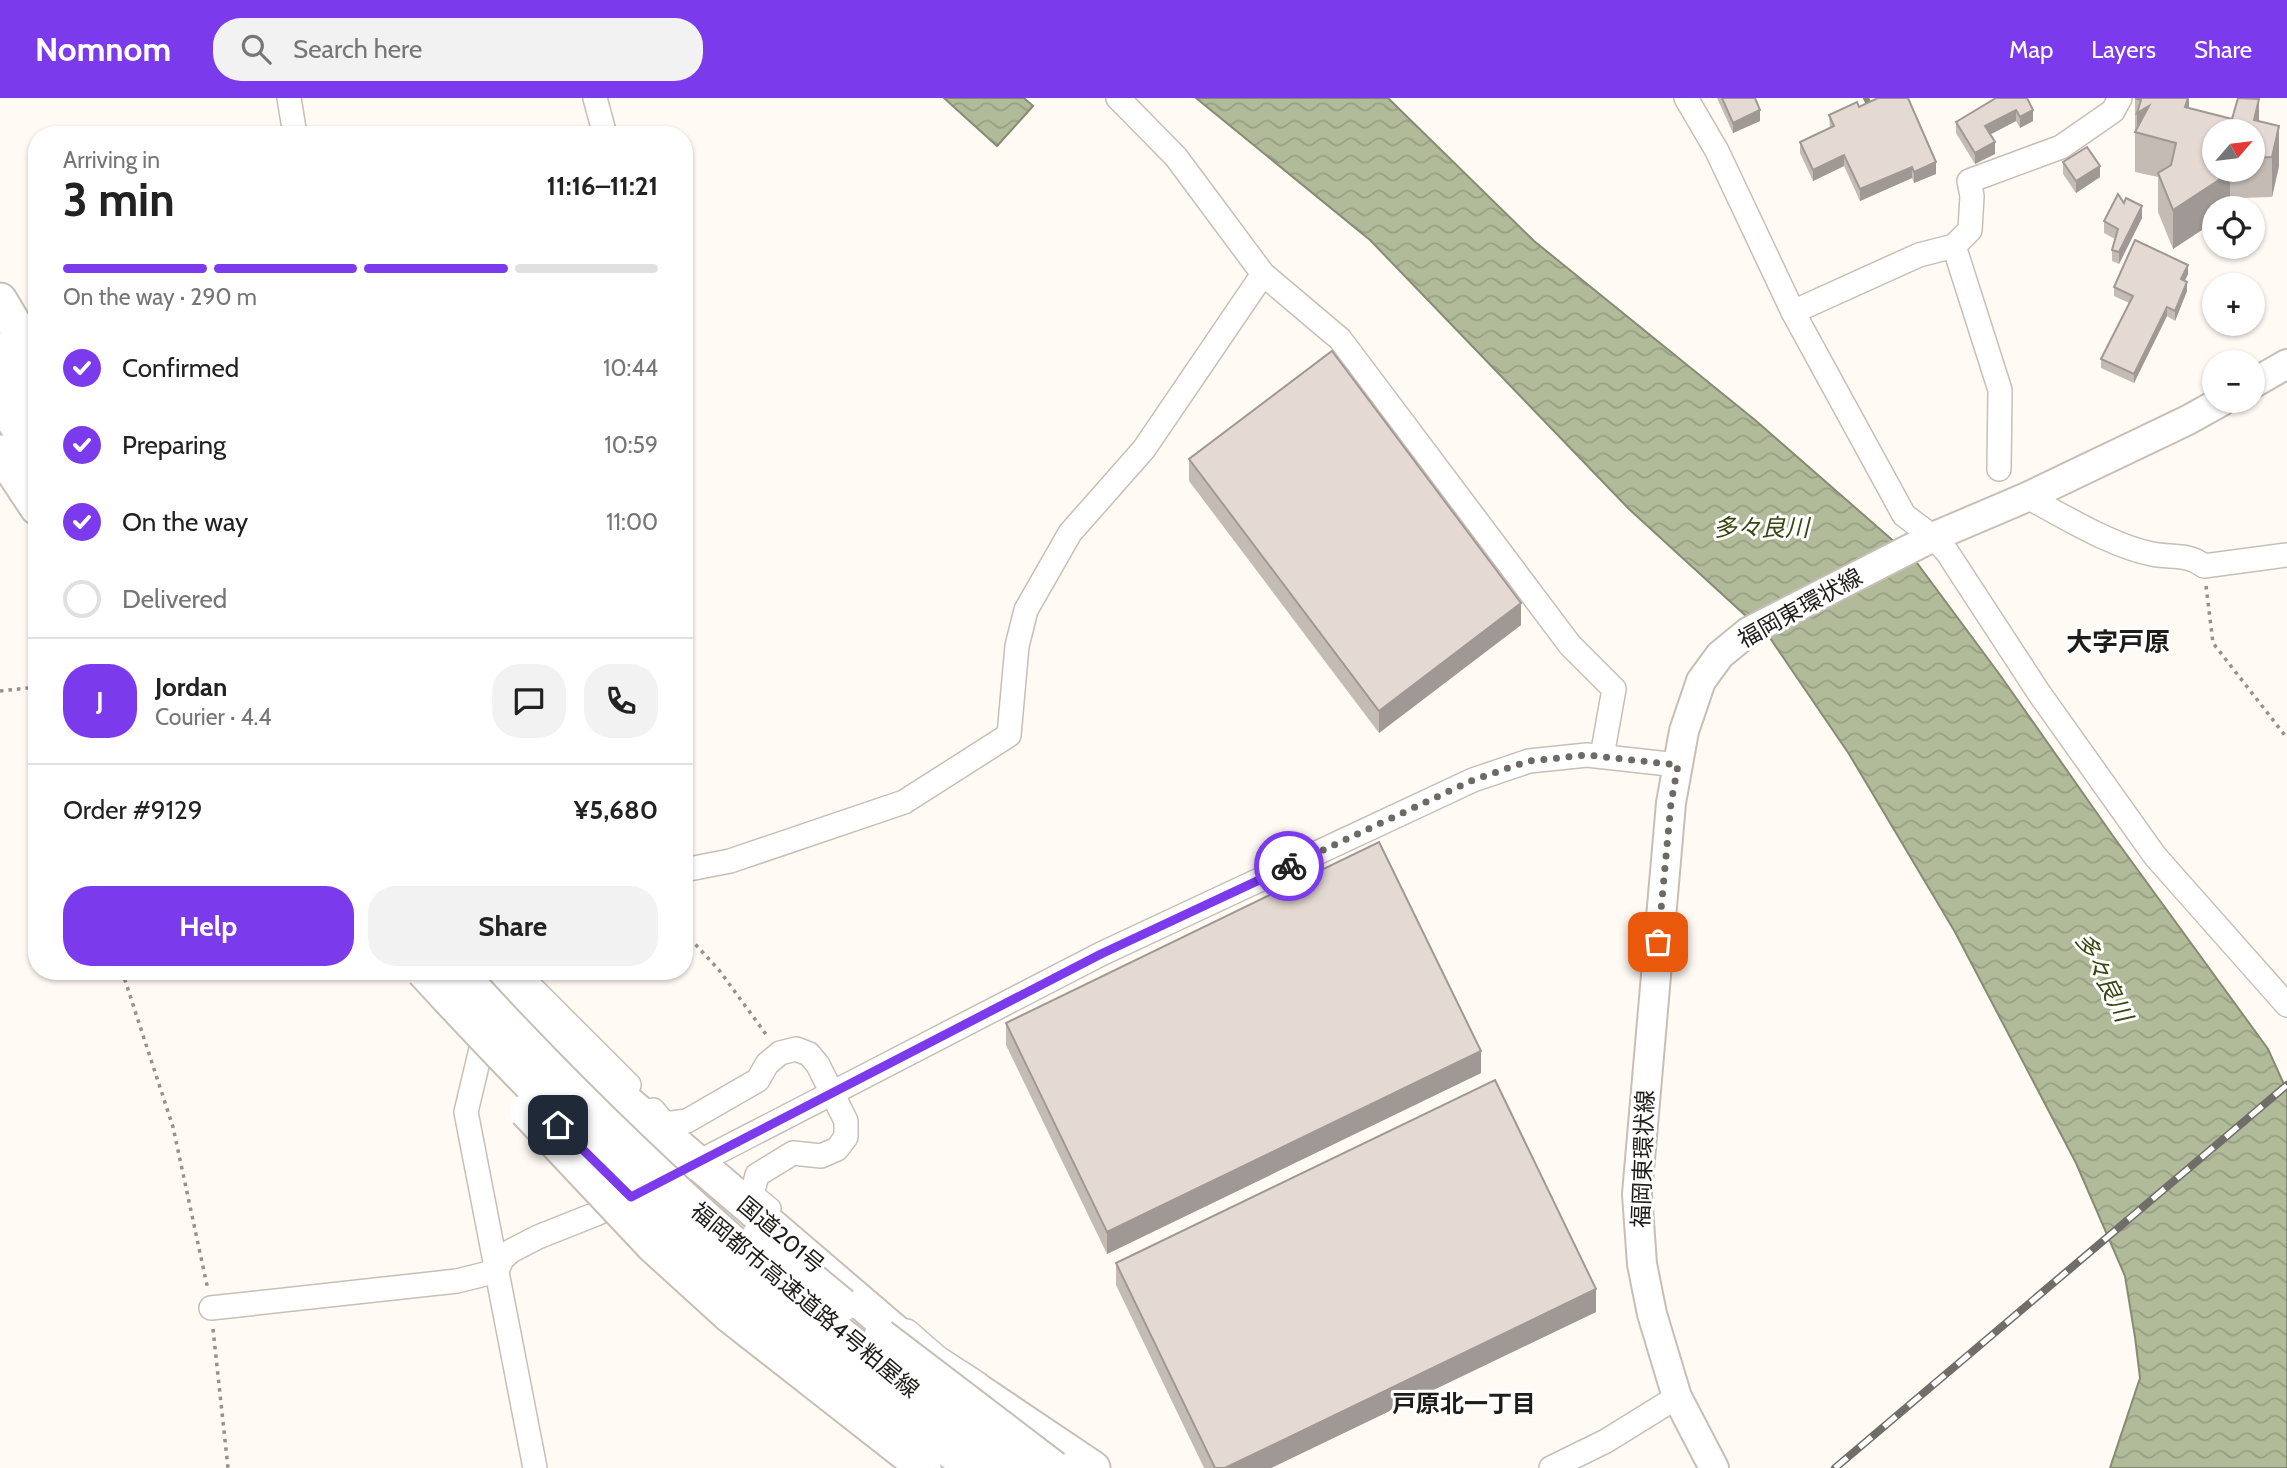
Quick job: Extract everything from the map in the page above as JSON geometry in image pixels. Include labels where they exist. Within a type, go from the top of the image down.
[{"type":"highway","points":[[0,300],[28,347]]},
{"type":"highway","points":[[0,351],[28,399]]},
{"type":"highway","points":[[0,398],[28,445]]},
{"type":"highway","points":[[0,452],[28,495]]},
{"type":"highway","points":[[416,980],[478,1060],[718,1279],[948,1468]]},
{"type":"highway","points":[[423,980],[488,1070],[653,1246],[730,1316],[924,1468]]},
{"type":"highway","points":[[431,980],[508,1063],[608,1163],[732,1277],[898,1412],[972,1468]]},
{"type":"highway","points":[[489,985],[490,995],[658,1149],[910,1360],[1054,1468]]},
{"type":"highway","name":"国道201号","points":[[489,985],[548,1018],[580,1062],[915,1349],[1093,1468]]},
{"type":"highway","name":"福岡都市高速道路4号粕屋線","points":[[489,985],[551,1072],[650,1166],[785,1289],[950,1422],[1014,1468]]},
{"type":"main road","points":[[2265,377],[2287,364]]},
{"type":"main road","name":"福岡東環状線","points":[[1714,1468],[1677,1397],[1653,1314],[1642,1265],[1637,1194],[1669,817],[1684,730],[1701,681],[1720,655],[1748,632],[1926,541],[2027,497],[2202,412]]},
{"type":"street","points":[[289,98],[294,126]]},
{"type":"street","points":[[595,98],[603,126]]},
{"type":"street","points":[[1118,98],[1176,157],[1263,274],[1340,339],[1570,645],[1614,689],[1602,756]]},
{"type":"street","points":[[1685,98],[1717,152],[1793,312],[1903,514],[1926,541],[1947,552],[2039,693],[2155,856],[2287,1005]]},
{"type":"street","points":[[1793,312],[1919,255],[1954,246],[1970,230],[1972,196],[1969,181],[2061,146],[2113,111],[2120,98]]},
{"type":"street","points":[[1954,246],[2000,390],[1999,470]]},
{"type":"street","points":[[693,868],[730,861],[904,802],[1009,735],[1017,646],[1026,610],[1070,533],[1144,449],[1263,274]]},
{"type":"street","points":[[2027,497],[2106,538],[2150,554],[2195,559],[2204,566],[2287,555]]},
{"type":"street","points":[[496,1271],[502,1259],[520,1246],[631,1197],[1101,954],[1473,780],[1529,761],[1587,755],[1678,765]]},
{"type":"street","points":[[521,980],[548,1018],[665,1124],[687,1121],[758,1080],[767,1064],[780,1053],[796,1049],[809,1054],[818,1065],[846,1121],[846,1137],[837,1149],[821,1156],[793,1153],[757,1175],[752,1195],[938,1358],[1107,1468]]},
{"type":"street","points":[[535,1468],[466,1112],[478,1060],[548,1018]]},
{"type":"street","points":[[211,1308],[457,1280],[496,1271]]},
{"type":"street","points":[[1551,1468],[1606,1441],[1677,1397]]},
{"type":"path","points":[[2204,566],[2213,643],[2287,738]]},
{"type":"path","points":[[0,691],[28,688]]},
{"type":"path","points":[[693,942],[719,970],[780,1053]]},
{"type":"path","points":[[125,980],[173,1127],[211,1308],[228,1468]]},
{"type":"water","points":[[944,98],[1024,98],[1033,106],[997,146]]},
{"type":"water","name":"多々良川","points":[[1196,98],[1388,98],[1534,241],[1755,420],[1914,559],[2268,1049],[2287,1091],[2287,1468],[2110,1468],[2140,1378],[2125,1276],[2076,1163],[1955,932],[1849,754],[1770,638],[1629,509],[1370,240]]},
{"type":"building","points":[[1722,98],[1755,98],[1760,110],[1733,123]]},
{"type":"building","points":[[1878,98],[1908,98],[1936,162],[1914,172],[1912,167],[1860,189],[1844,155],[1813,170],[1800,142],[1834,126],[1829,115],[1857,102],[1859,107]]},
{"type":"building","points":[[1996,98],[2027,98],[2033,110],[2020,117],[2016,110],[1985,126],[1995,142],[1975,153],[1956,122]]},
{"type":"building","points":[[2135,98],[2188,98],[2185,107],[2232,119],[2202,119],[2202,182],[2216,182],[2173,210],[2158,173],[2171,165],[2176,143],[2135,132],[2149,106],[2137,113],[2141,100]]},
{"type":"building","points":[[2238,98],[2259,99],[2254,119],[2232,119]]},
{"type":"building","points":[[2265,123],[2279,126],[2272,157],[2265,157]]},
{"type":"building","points":[[2087,147],[2100,166],[2076,181],[2063,162]]},
{"type":"building","points":[[2118,194],[2124,203],[2126,198],[2142,206],[2119,252],[2112,250],[2118,229],[2104,221]]},
{"type":"building","points":[[2135,240],[2188,265],[2181,279],[2187,282],[2175,311],[2167,307],[2134,374],[2101,359],[2133,296],[2114,287]]},
{"type":"building","points":[[1332,351],[1521,603],[1379,711],[1189,459]]},
{"type":"building","points":[[1379,842],[1481,1051],[1107,1232],[1006,1023]]},
{"type":"building","points":[[1495,1080],[1596,1289],[1225,1468],[1215,1468],[1116,1263]]},
{"type":"waterway","points":[[1866,98],[1871,109]]},
{"type":"railway","points":[[1835,1468],[2287,1085]]},
{"type":"way so far","points":[[1289,866],[1473,780],[1529,761],[1587,755],[1678,765],[1671,803],[1658,942]]},
{"type":"district","name":"大字戸原","points":[[2118,642]]},
{"type":"district","name":"戸原北一丁目","points":[[1464,1403]]},
{"type":"route","points":[[558,1125],[631,1197],[1101,954],[1289,866]]}]
